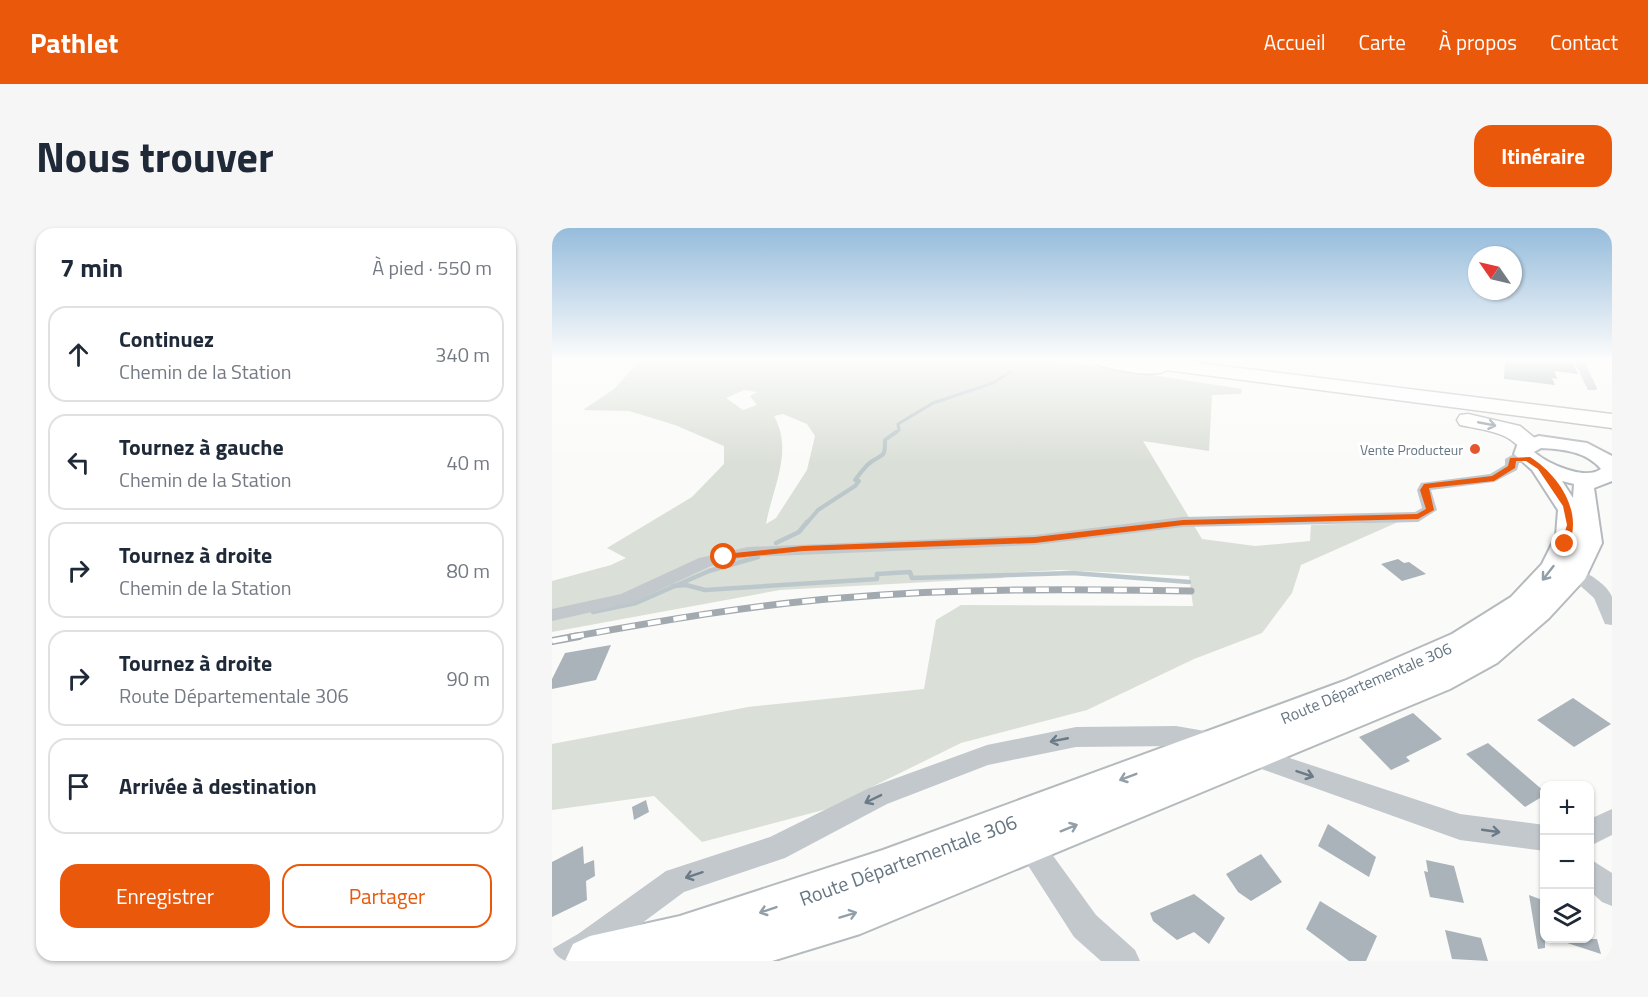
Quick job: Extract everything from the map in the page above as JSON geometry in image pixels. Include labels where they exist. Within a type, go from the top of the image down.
[{"type":"highway","points":[[1314,395],[1493,424],[1512,431],[1533,457]]},
{"type":"highway","points":[[1407,395],[1612,421]]},
{"type":"highway","points":[[1468,395],[1612,413]]},
{"type":"main road","points":[[1551,442],[1578,448],[1606,464],[1566,475],[1533,457],[1551,442]]},
{"type":"main road","name":"Route Départementale 306","points":[[691,961],[860,911],[1029,844],[1463,642],[1521,604],[1553,568],[1569,536],[1571,525],[1568,506],[1533,457]]},
{"type":"main road","name":"Route Départementale 306","points":[[590,961],[658,947],[883,872],[1236,748],[1374,707],[1438,680],[1486,655],[1539,611],[1575,573],[1589,543],[1588,516],[1583,487],[1606,464]]},
{"type":"street","points":[[552,615],[626,598],[705,562],[748,552],[1035,540],[1183,522],[1418,516],[1430,510],[1424,490],[1426,486],[1494,478],[1512,467],[1512,459],[1533,457]]},
{"type":"street","points":[[1575,573],[1602,595],[1612,619]]},
{"type":"street","name":"Route Départementale 306","points":[[561,961],[589,945],[676,881],[775,849],[879,796],[987,755],[1076,737],[1176,736],[1236,748],[1460,827],[1540,837]]},
{"type":"street","points":[[1594,831],[1612,821]]},
{"type":"street","points":[[1029,844],[1085,926],[1124,961]]},
{"type":"street","points":[[1594,876],[1612,892]]},
{"type":"shaded area","points":[[605,395],[732,395],[726,398],[743,410],[757,405],[751,395],[1212,395],[1209,451],[1143,441],[1202,539],[1255,546],[1310,541],[1311,525],[1398,522],[1301,565],[1292,593],[1262,633],[1194,659],[1087,710],[961,743],[827,809],[702,842],[654,796],[552,810],[552,744],[748,707],[924,689],[936,620],[961,605],[1193,606],[1189,576],[1059,570],[1008,573],[1003,578],[780,590],[552,632],[552,581],[611,565],[626,558],[607,548],[692,497],[724,464],[724,446],[675,425],[629,411],[583,410]],"holes":[[[783,414],[807,424],[815,436],[807,470],[776,518],[766,524],[782,456],[780,429],[774,416]]]},
{"type":"building","points":[[1398,559],[1404,563],[1409,562],[1426,574],[1402,581],[1381,564]]},
{"type":"building","points":[[611,645],[596,680],[552,689],[552,679],[565,653]]},
{"type":"building","points":[[1573,698],[1611,724],[1574,747],[1537,720]]},
{"type":"building","points":[[1413,713],[1442,739],[1406,757],[1410,761],[1391,770],[1359,737]]},
{"type":"building","points":[[1488,743],[1540,788],[1540,798],[1525,807],[1466,754]]},
{"type":"building","points":[[646,800],[649,812],[634,820],[632,807]]},
{"type":"building","points":[[1328,824],[1376,857],[1369,877],[1318,846]]},
{"type":"building","points":[[583,846],[584,864],[594,860],[595,876],[586,881],[587,900],[552,917],[552,862]]},
{"type":"building","points":[[1261,854],[1282,882],[1251,901],[1238,892],[1226,874]]},
{"type":"building","points":[[1426,860],[1454,866],[1464,903],[1430,897],[1424,871],[1428,872]]},
{"type":"building","points":[[1194,894],[1225,918],[1209,944],[1194,932],[1177,940],[1153,921],[1150,913]]},
{"type":"building","points":[[1529,895],[1540,899],[1540,943],[1545,943],[1545,948],[1538,949]]},
{"type":"building","points":[[1320,901],[1377,936],[1366,961],[1349,961],[1306,929]]},
{"type":"building","points":[[1445,930],[1481,938],[1488,961],[1452,959]]},
{"type":"building","points":[[1594,939],[1597,939],[1601,954],[1567,943],[1594,943]]},
{"type":"waterway","points":[[894,434],[899,430],[898,424],[933,403],[956,395]]},
{"type":"waterway","points":[[806,524],[818,510],[855,486],[859,481],[855,480],[865,468],[883,454],[885,440],[896,432]]},
{"type":"waterway","points":[[776,543],[799,532],[807,522]]},
{"type":"waterway","points":[[675,586],[709,571],[758,557]]},
{"type":"waterway","points":[[675,586],[686,585],[705,590],[877,579],[877,574],[910,572],[912,578],[1073,573],[1189,582]]},
{"type":"waterway","points":[[593,612],[636,603],[675,586]]},
{"type":"railway","points":[[571,637],[739,609],[885,595],[1016,590],[1191,591]]},
{"type":"railway","points":[[552,641],[579,636]]},
{"type":"place","name":"Vente Producteur","points":[[1475,449]]},
{"type":"route","points":[[724,557],[748,552],[803,548],[952,545],[1035,540],[1183,522],[1418,516],[1430,510],[1424,490],[1426,486],[1434,483],[1478,481],[1502,476],[1512,467],[1512,459],[1528,459],[1541,467],[1562,496],[1571,515],[1569,536],[1565,544]]}]
